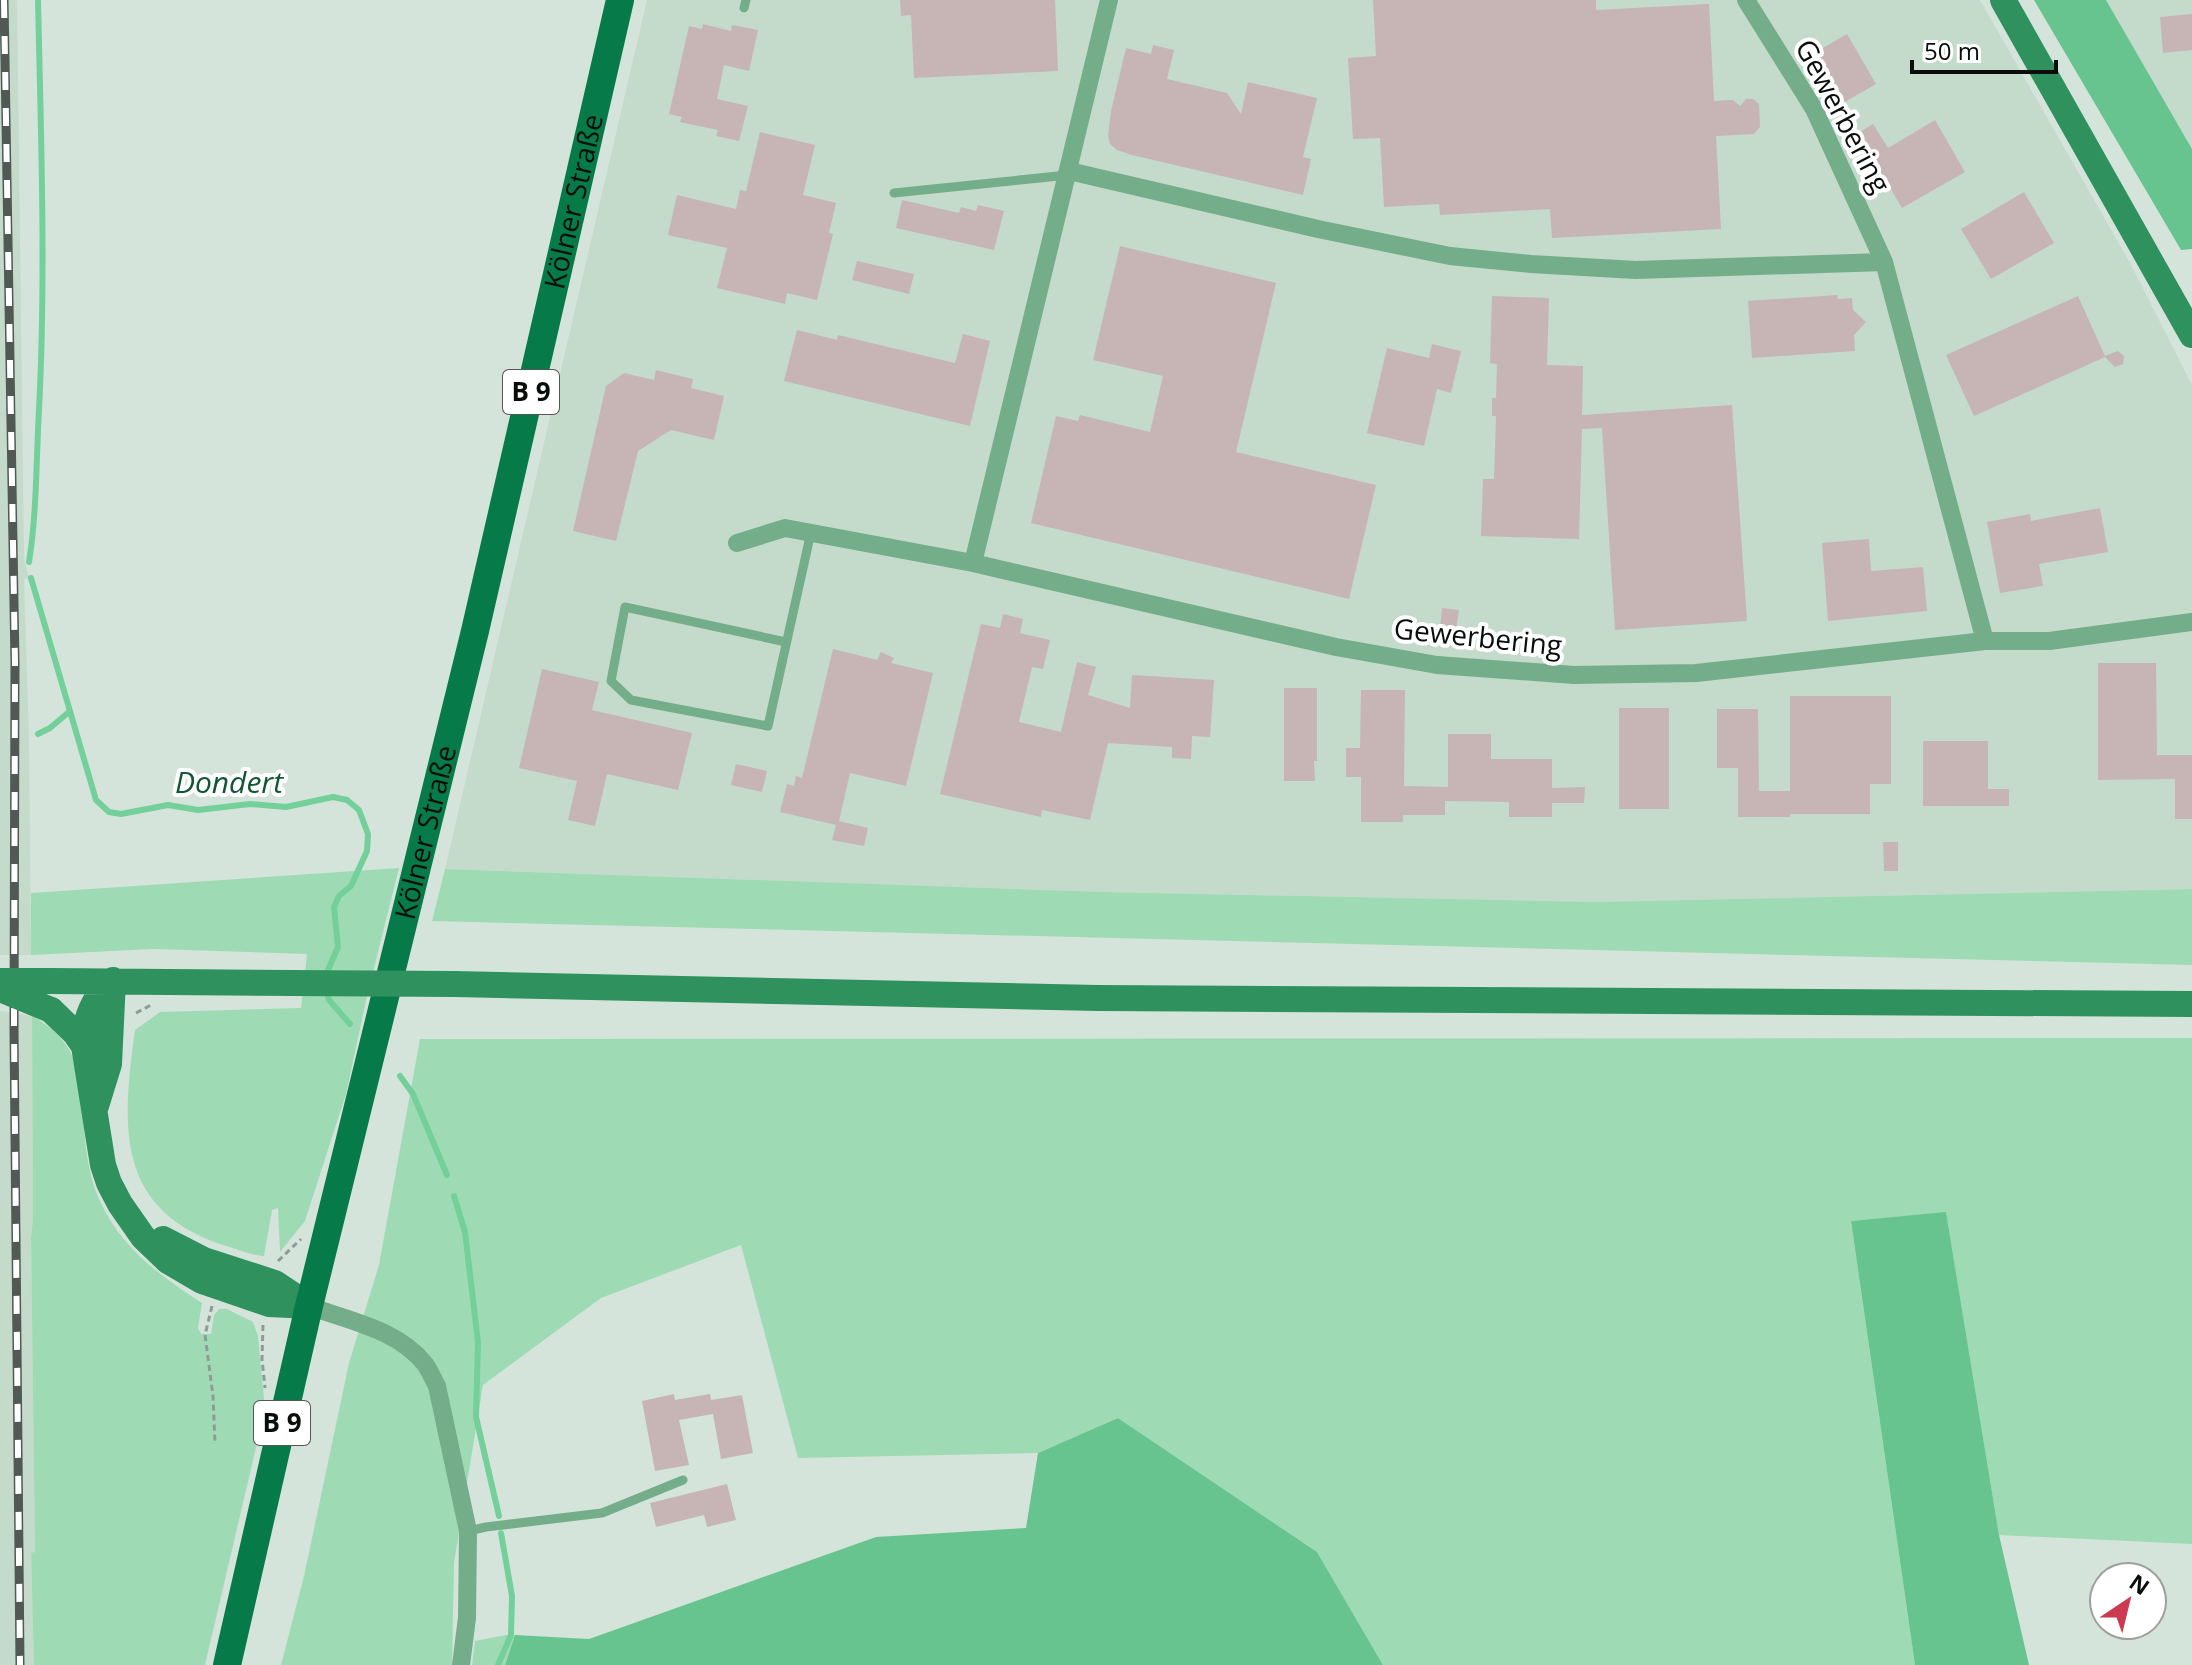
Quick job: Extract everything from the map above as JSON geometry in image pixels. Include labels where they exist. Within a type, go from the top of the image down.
[{"type":"main road","name":"Kölner Straße","points":[[227,1665],[309,1306],[475,631],[620,0]]},
{"type":"main road","points":[[2003,0],[2192,335]]},
{"type":"main road","points":[[113,980],[91,1007],[84,1046],[101,1152],[109,1183],[120,1204],[143,1237],[168,1261],[202,1281],[269,1304],[309,1306]]},
{"type":"main road","points":[[95,1110],[109,1064],[113,980]]},
{"type":"main road","points":[[0,981],[455,984],[1098,998],[2192,1004]]},
{"type":"main road","points":[[0,989],[51,1010],[84,1046]]},
{"type":"main road","points":[[133,1220],[204,1260],[275,1283],[309,1306]]},
{"type":"street","points":[[973,563],[1109,0]]},
{"type":"street","name":"Gewerbering","points":[[1746,0],[1814,109],[1884,262],[1985,641]]},
{"type":"street","points":[[1068,173],[1450,256],[1636,270],[1884,262]]},
{"type":"street","name":"Gewerbering","points":[[737,543],[785,528],[811,532],[973,563],[1336,647],[1437,665],[1574,675],[1696,673],[1985,641],[2049,641],[2192,622]]},
{"type":"street","points":[[309,1306],[383,1332],[407,1346],[426,1365],[437,1386],[468,1531],[467,1618],[461,1665]]},
{"type":"lane","points":[[894,193],[1068,173]]},
{"type":"lane","points":[[786,642],[625,607],[611,681],[631,700],[768,726],[811,532]]},
{"type":"lane","points":[[468,1531],[602,1513],[683,1480]]},
{"type":"path","points":[[128,1021],[137,1012],[153,1006],[153,981]]},
{"type":"path","points":[[271,1262],[280,1260]]},
{"type":"path","points":[[215,1443],[205,1335],[218,1287]]},
{"type":"path","points":[[263,1325],[263,1345]]},
{"type":"shaded area","points":[[0,0],[17,0],[24,559],[29,578],[24,579],[31,955],[0,955]]},
{"type":"shaded area","points":[[647,0],[1980,0],[2130,263],[2192,385],[2192,889],[1596,902],[1104,892],[445,869]]},
{"type":"shaded area","points":[[2106,0],[2192,0],[2192,149]]},
{"type":"shaded area","points":[[0,1011],[32,1016],[35,1552],[31,1554],[34,1665],[0,1665]]},
{"type":"green space","points":[[2034,0],[2106,0],[2192,149],[2192,249],[2181,250]]},
{"type":"green space","points":[[399,868],[346,1094],[305,1221],[280,1252],[278,1208],[272,1210],[264,1256],[223,1245],[187,1229],[161,1209],[144,1186],[133,1159],[128,1130],[128,1098],[135,1030],[160,1012],[301,1008],[307,954],[153,949],[31,955],[31,893]]},
{"type":"green space","points":[[445,869],[1104,892],[1596,902],[2192,889],[2192,965],[432,921]]},
{"type":"green space","points":[[32,1016],[57,1034],[71,1054],[93,1184],[118,1232],[156,1271],[202,1303],[198,1328],[201,1334],[211,1334],[214,1315],[219,1309],[227,1309],[253,1322],[258,1336],[265,1409],[205,1665],[34,1665],[31,1553],[35,1552]]},
{"type":"green space","points":[[2192,1038],[2192,1544],[1999,1535],[1946,1213],[1851,1221],[1915,1665],[1383,1665],[1317,1552],[1118,1418],[1038,1453],[798,1458],[741,1245],[601,1298],[483,1385],[454,1563],[452,1665],[281,1665],[304,1576],[349,1363],[379,1265],[420,1039]]},
{"type":"green space","points":[[1946,1212],[1999,1535],[2029,1665],[1915,1665],[1851,1221]]},
{"type":"green space","points":[[1118,1418],[1317,1552],[1383,1665],[505,1665],[515,1635],[589,1639],[876,1537],[1026,1528],[1038,1453]]},
{"type":"green space","points":[[515,1635],[505,1665],[472,1665],[475,1641]]},
{"type":"building","points":[[900,0],[1055,0],[1058,71],[914,78],[911,15],[901,16]]},
{"type":"building","points":[[1373,0],[1596,0],[1596,10],[1709,4],[1714,101],[1733,100],[1740,106],[1746,99],[1753,99],[1759,104],[1760,127],[1754,134],[1716,136],[1721,229],[1552,238],[1550,209],[1440,215],[1439,204],[1384,207],[1380,138],[1353,139],[1348,58],[1376,56]]},
{"type":"building","points":[[2192,14],[2192,50],[2163,53],[2160,17]]},
{"type":"building","points":[[703,24],[731,31],[732,25],[758,30],[749,71],[724,65],[717,99],[748,106],[739,141],[716,136],[718,130],[680,122],[682,117],[669,114],[689,26],[702,29]]},
{"type":"building","points":[[1847,34],[1876,84],[1845,102],[1816,52]]},
{"type":"building","points":[[1153,45],[1174,50],[1167,79],[1227,93],[1241,114],[1248,82],[1317,98],[1303,157],[1311,159],[1303,195],[1132,155],[1110,144],[1111,111],[1126,48],[1151,54]]},
{"type":"building","points":[[1935,120],[1965,172],[1902,208],[1860,132],[1873,124],[1888,148]]},
{"type":"building","points":[[760,132],[815,145],[803,195],[836,203],[829,233],[833,234],[817,300],[787,293],[785,304],[717,288],[727,248],[668,235],[677,195],[736,209],[740,190],[746,191]]},
{"type":"building","points":[[2024,192],[2054,243],[1991,279],[1961,229]]},
{"type":"building","points":[[902,200],[959,213],[961,207],[976,211],[978,205],[1004,211],[994,250],[896,228]]},
{"type":"building","points":[[1120,246],[1276,283],[1236,452],[1376,485],[1349,599],[1031,523],[1056,416],[1078,421],[1080,415],[1150,432],[1163,376],[1093,360]]},
{"type":"building","points":[[857,261],[914,274],[909,294],[852,280]]},
{"type":"building","points":[[1837,295],[1838,299],[1852,298],[1853,310],[1866,322],[1854,335],[1855,351],[1752,358],[1748,301]]},
{"type":"building","points":[[1492,296],[1549,298],[1547,365],[1583,366],[1582,415],[1732,405],[1747,621],[1615,630],[1602,428],[1582,429],[1579,539],[1481,536],[1483,479],[1494,479],[1496,416],[1492,416],[1492,398],[1496,398],[1497,364],[1490,363]]},
{"type":"building","points":[[2078,296],[2105,356],[2118,351],[2124,356],[2123,364],[2115,367],[2105,357],[1974,416],[1946,355]]},
{"type":"building","points":[[797,330],[837,340],[838,335],[955,363],[963,334],[990,341],[970,426],[784,381]]},
{"type":"building","points":[[1432,344],[1461,351],[1451,393],[1437,389],[1424,446],[1367,433],[1387,348],[1429,358]]},
{"type":"building","points":[[656,370],[693,379],[691,388],[724,396],[714,440],[671,430],[638,451],[616,541],[573,531],[606,386],[624,373],[654,380]]},
{"type":"building","points":[[2100,508],[2108,552],[2039,564],[2043,586],[2000,593],[1987,522],[2030,514],[2031,521]]},
{"type":"building","points":[[1869,539],[1871,571],[1923,567],[1927,611],[1828,621],[1822,543]]},
{"type":"building","points":[[1442,608],[1459,610],[1456,630],[1440,627]]},
{"type":"building","points":[[1003,614],[1023,619],[1020,633],[1050,640],[1043,669],[1032,667],[1019,722],[1061,732],[1077,662],[1096,667],[1088,695],[1130,708],[1132,675],[1214,680],[1210,737],[1192,736],[1191,759],[1172,758],[1172,747],[1108,743],[1090,820],[1042,810],[1041,817],[940,794],[981,624],[1000,628]]},
{"type":"building","points":[[833,649],[877,660],[881,652],[894,658],[891,663],[933,673],[906,786],[850,773],[839,821],[868,828],[864,846],[832,840],[836,825],[780,812],[787,784],[794,786],[796,776],[802,778]]},
{"type":"building","points":[[2098,663],[2156,663],[2157,755],[2192,755],[2192,819],[2175,819],[2175,779],[2098,780]]},
{"type":"building","points":[[542,669],[599,682],[592,710],[692,733],[678,790],[607,774],[595,826],[568,820],[577,781],[519,768]]},
{"type":"building","points":[[1284,688],[1317,688],[1315,781],[1284,781]]},
{"type":"building","points":[[1361,690],[1405,690],[1404,786],[1448,787],[1448,734],[1491,734],[1491,759],[1552,759],[1552,788],[1585,787],[1584,803],[1552,803],[1552,817],[1509,817],[1509,802],[1445,801],[1445,815],[1403,815],[1403,822],[1361,822],[1361,777],[1346,777],[1346,748],[1360,748]]},
{"type":"building","points":[[1790,696],[1891,696],[1891,784],[1870,784],[1870,814],[1738,817],[1738,768],[1717,768],[1717,709],[1758,709],[1759,791],[1790,791]]},
{"type":"building","points":[[1619,708],[1669,708],[1669,809],[1619,809]]},
{"type":"building","points":[[1923,741],[1988,741],[1988,789],[2009,789],[2009,806],[1923,806]]},
{"type":"building","points":[[736,764],[767,771],[762,792],[731,785]]},
{"type":"building","points":[[1883,842],[1898,842],[1898,871],[1884,871]]},
{"type":"building","points":[[674,1394],[675,1400],[710,1394],[711,1400],[742,1395],[753,1453],[721,1459],[713,1414],[679,1420],[689,1465],[655,1471],[642,1401]]},
{"type":"building","points":[[727,1484],[736,1520],[707,1527],[704,1515],[656,1527],[650,1503]]},
{"type":"waterway","name":"Dondert","points":[[29,562],[35,505],[42,308],[38,0]]},
{"type":"waterway","name":"Dondert","points":[[31,578],[96,800],[109,812],[121,814],[168,805],[198,810],[250,804],[286,807],[333,797],[347,800],[359,810],[368,834],[367,851],[351,886],[339,896],[334,907],[338,947],[325,977]]},
{"type":"waterway","points":[[38,734],[70,711]]},
{"type":"waterway","name":"Dondert","points":[[327,992],[329,1000],[350,1024]]},
{"type":"waterway","name":"Dondert","points":[[400,1076],[413,1094],[447,1175]]},
{"type":"waterway","name":"Dondert","points":[[454,1196],[465,1232],[478,1342],[476,1417],[499,1516]]},
{"type":"waterway","name":"Dondert","points":[[498,1665],[511,1635],[512,1596],[501,1533]]},
{"type":"railway","points":[[4,0],[15,664],[14,1029],[20,1665]]}]
